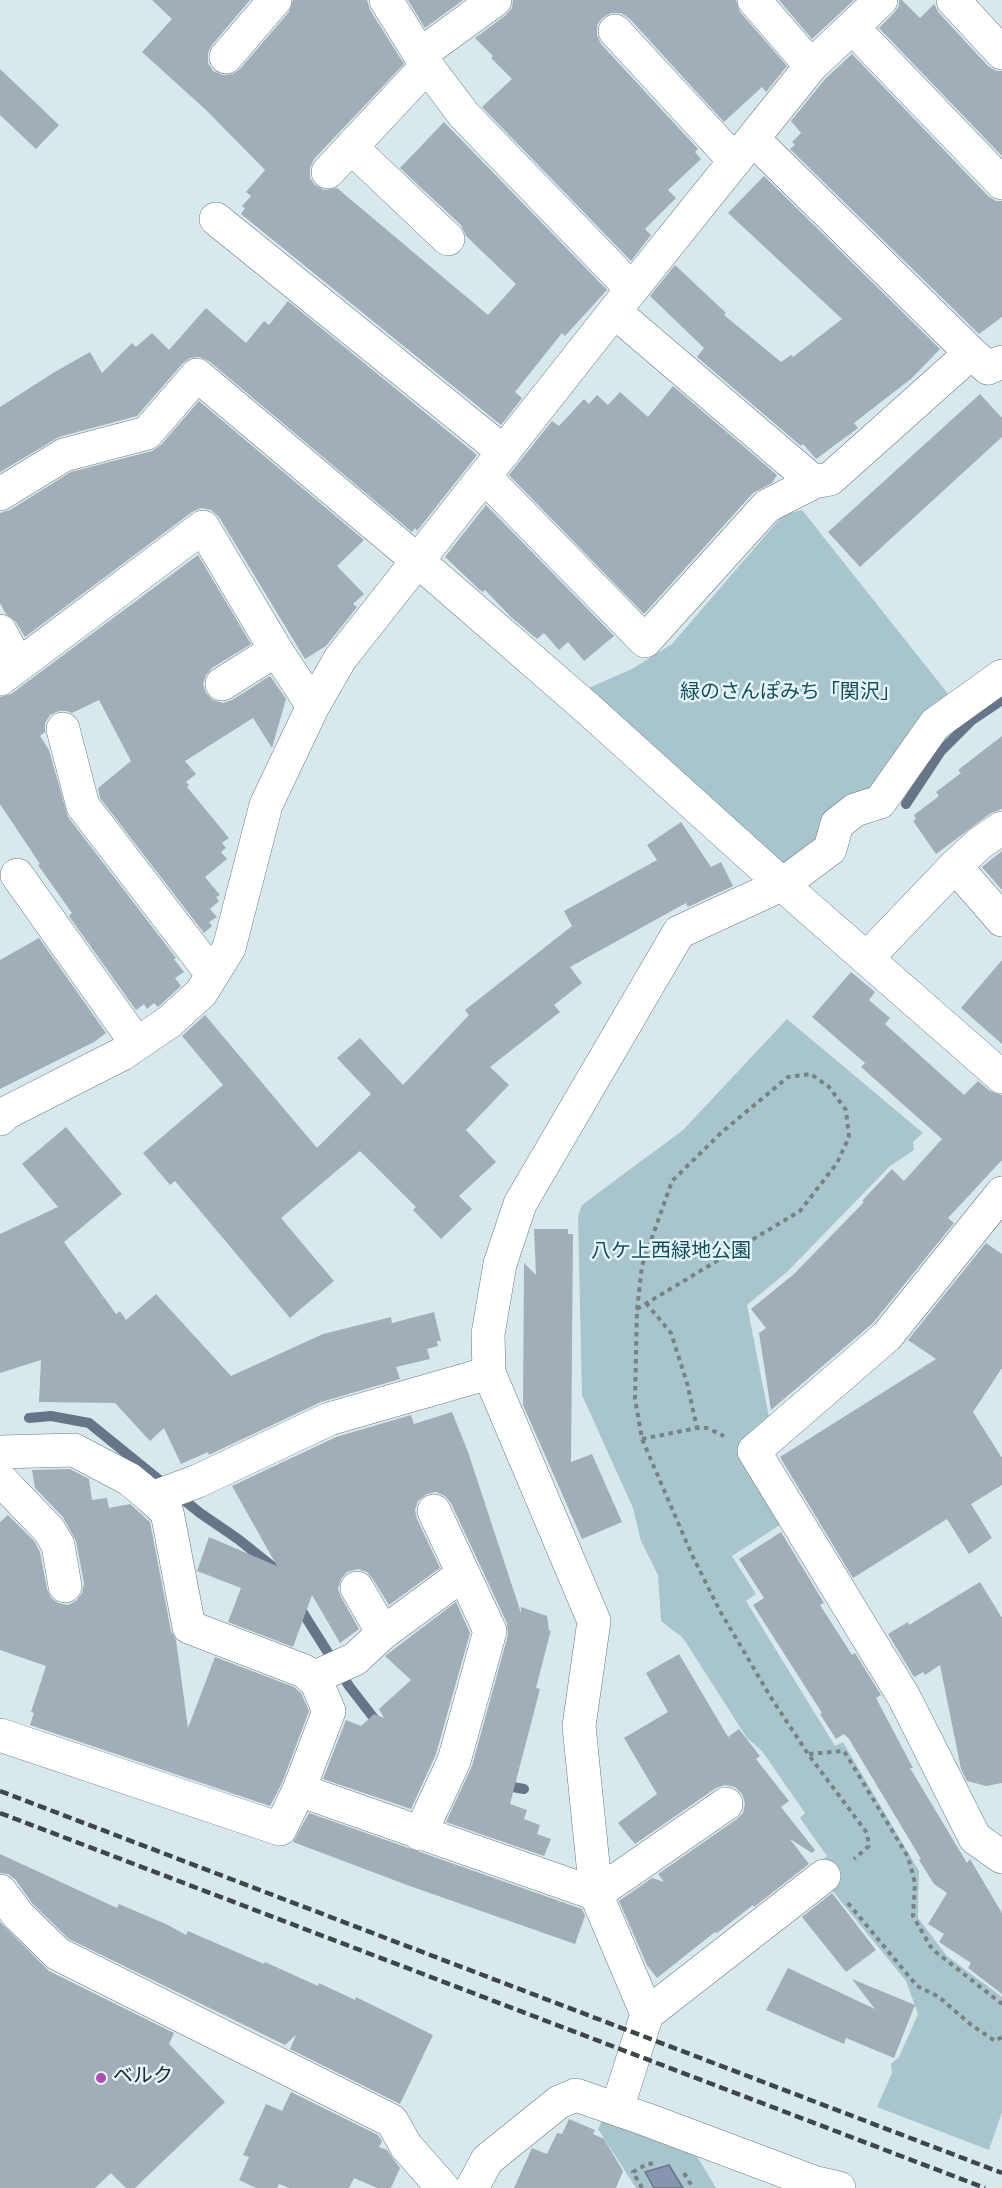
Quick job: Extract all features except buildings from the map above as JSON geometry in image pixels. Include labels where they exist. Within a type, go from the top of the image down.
[{"type":"street","points":[[226,57],[275,0]]},
{"type":"street","points":[[386,0],[424,60],[464,115],[623,301],[814,482]]},
{"type":"street","points":[[328,172],[424,60],[495,0]]},
{"type":"street","points":[[754,0],[811,66]]},
{"type":"street","points":[[2,1112],[122,1054],[169,1022],[201,993],[229,948],[266,805],[313,706],[340,659],[811,66],[881,0]]},
{"type":"street","points":[[953,0],[1002,53]]},
{"type":"street","points":[[853,28],[1002,183]]},
{"type":"street","points":[[615,31],[744,150],[988,368],[1002,362]]},
{"type":"street","points":[[351,147],[448,239]]},
{"type":"street","points":[[216,219],[494,464],[645,641],[767,506],[814,482],[830,479],[971,353]]},
{"type":"street","points":[[0,494],[64,455],[147,433],[197,375],[418,561],[586,707],[867,958],[997,1063]]},
{"type":"street","points":[[0,632],[9,672],[203,527],[276,650],[313,706]]},
{"type":"street","points":[[222,684],[276,650]]},
{"type":"street","points":[[647,2014],[596,1894],[579,1726],[594,1621],[489,1373],[488,1334],[500,1264],[520,1204],[679,932],[783,884],[830,849],[837,824],[855,810],[880,802],[935,724],[1002,676]]},
{"type":"street","points":[[63,729],[82,806],[212,974]]},
{"type":"street","points":[[867,958],[955,866],[980,843],[1002,828]]},
{"type":"street","points":[[955,866],[1002,920]]},
{"type":"street","points":[[17,875],[137,1044]]},
{"type":"street","points":[[1002,1193],[887,1336],[754,1451],[904,1697],[975,1838],[1002,1857]]},
{"type":"street","points":[[154,1496],[198,1480],[329,1419],[489,1373]]},
{"type":"street","points":[[0,1452],[74,1450],[129,1479],[154,1496],[167,1512],[189,1627],[320,1677],[355,1659],[382,1633],[463,1574]]},
{"type":"street","points":[[0,1479],[54,1537],[58,1545],[65,1586]]},
{"type":"street","points":[[420,1834],[448,1774],[490,1631],[434,1511]]},
{"type":"street","points":[[357,1588],[382,1633]]},
{"type":"street","points":[[0,1735],[280,1829],[299,1790],[329,1711],[320,1677]]},
{"type":"street","points":[[299,1790],[596,1894]]},
{"type":"street","points":[[596,1894],[726,1804]]},
{"type":"street","points":[[616,2109],[647,2014],[824,1876]]},
{"type":"street","points":[[0,1891],[18,1915],[58,1954],[392,2121],[406,2146],[467,2187],[487,2160],[559,2102],[576,2095],[813,2182],[839,2188]]},
{"type":"path","points":[[637,1309],[800,1211],[837,1163],[849,1137],[846,1110],[829,1087],[811,1074],[788,1077],[722,1132],[672,1181],[642,1266],[637,1309],[635,1399],[642,1439],[692,1556],[720,1611],[770,1696],[808,1754],[867,1833],[869,1846],[861,1855],[824,1876],[917,1986],[939,1996],[970,2024],[995,2041],[1002,2037]]},
{"type":"path","points":[[646,1303],[671,1333],[687,1383],[697,1428]]},
{"type":"path","points":[[642,1439],[707,1428],[754,1451]]},
{"type":"path","points":[[808,1754],[844,1751],[908,1857],[915,1883],[913,1916],[932,1949],[1002,2004]]},
{"type":"path","points":[[642,2188],[633,2172],[647,2164],[667,2162]]},
{"type":"path","points":[[682,2170],[693,2188]]},
{"type":"green space","name":"緑のさんぽみち「関沢」","points":[[802,510],[949,695],[874,791],[820,841],[786,865],[584,690],[632,669],[672,644],[783,515]]},
{"type":"green space","name":"八ケ上西緑地公園","points":[[787,1019],[923,1133],[913,1142],[914,1150],[890,1166],[787,1272],[747,1305],[769,1417],[783,1523],[732,1556],[756,1594],[746,1601],[835,1746],[843,1742],[919,1871],[918,1918],[947,1956],[1002,1997],[1002,2112],[989,2150],[877,2107],[892,2073],[891,2064],[899,2057],[918,2014],[906,1981],[813,1867],[827,1856],[800,1818],[805,1813],[762,1751],[747,1738],[683,1638],[661,1621],[658,1575],[641,1541],[633,1508],[582,1395],[578,1216],[582,1205],[683,1130]]},
{"type":"green space","points":[[603,2119],[694,2151],[716,2188],[636,2188],[598,2129]]},
{"type":"shaded area","points":[[669,2165],[683,2188],[654,2188],[645,2172]]},
{"type":"waterway","points":[[906,804],[941,751],[972,720],[1002,700]]},
{"type":"waterway","points":[[29,1418],[51,1416],[89,1423],[200,1513],[238,1539],[273,1567],[276,1572]]},
{"type":"waterway","points":[[298,1605],[349,1686],[380,1726]]},
{"type":"waterway","points":[[502,1785],[524,1789]]},
{"type":"railway","points":[[0,1791],[1002,2173]]},
{"type":"railway","points":[[0,1813],[985,2188]]},
{"type":"place","name":"ベルク","points":[[101,2078]]}]
